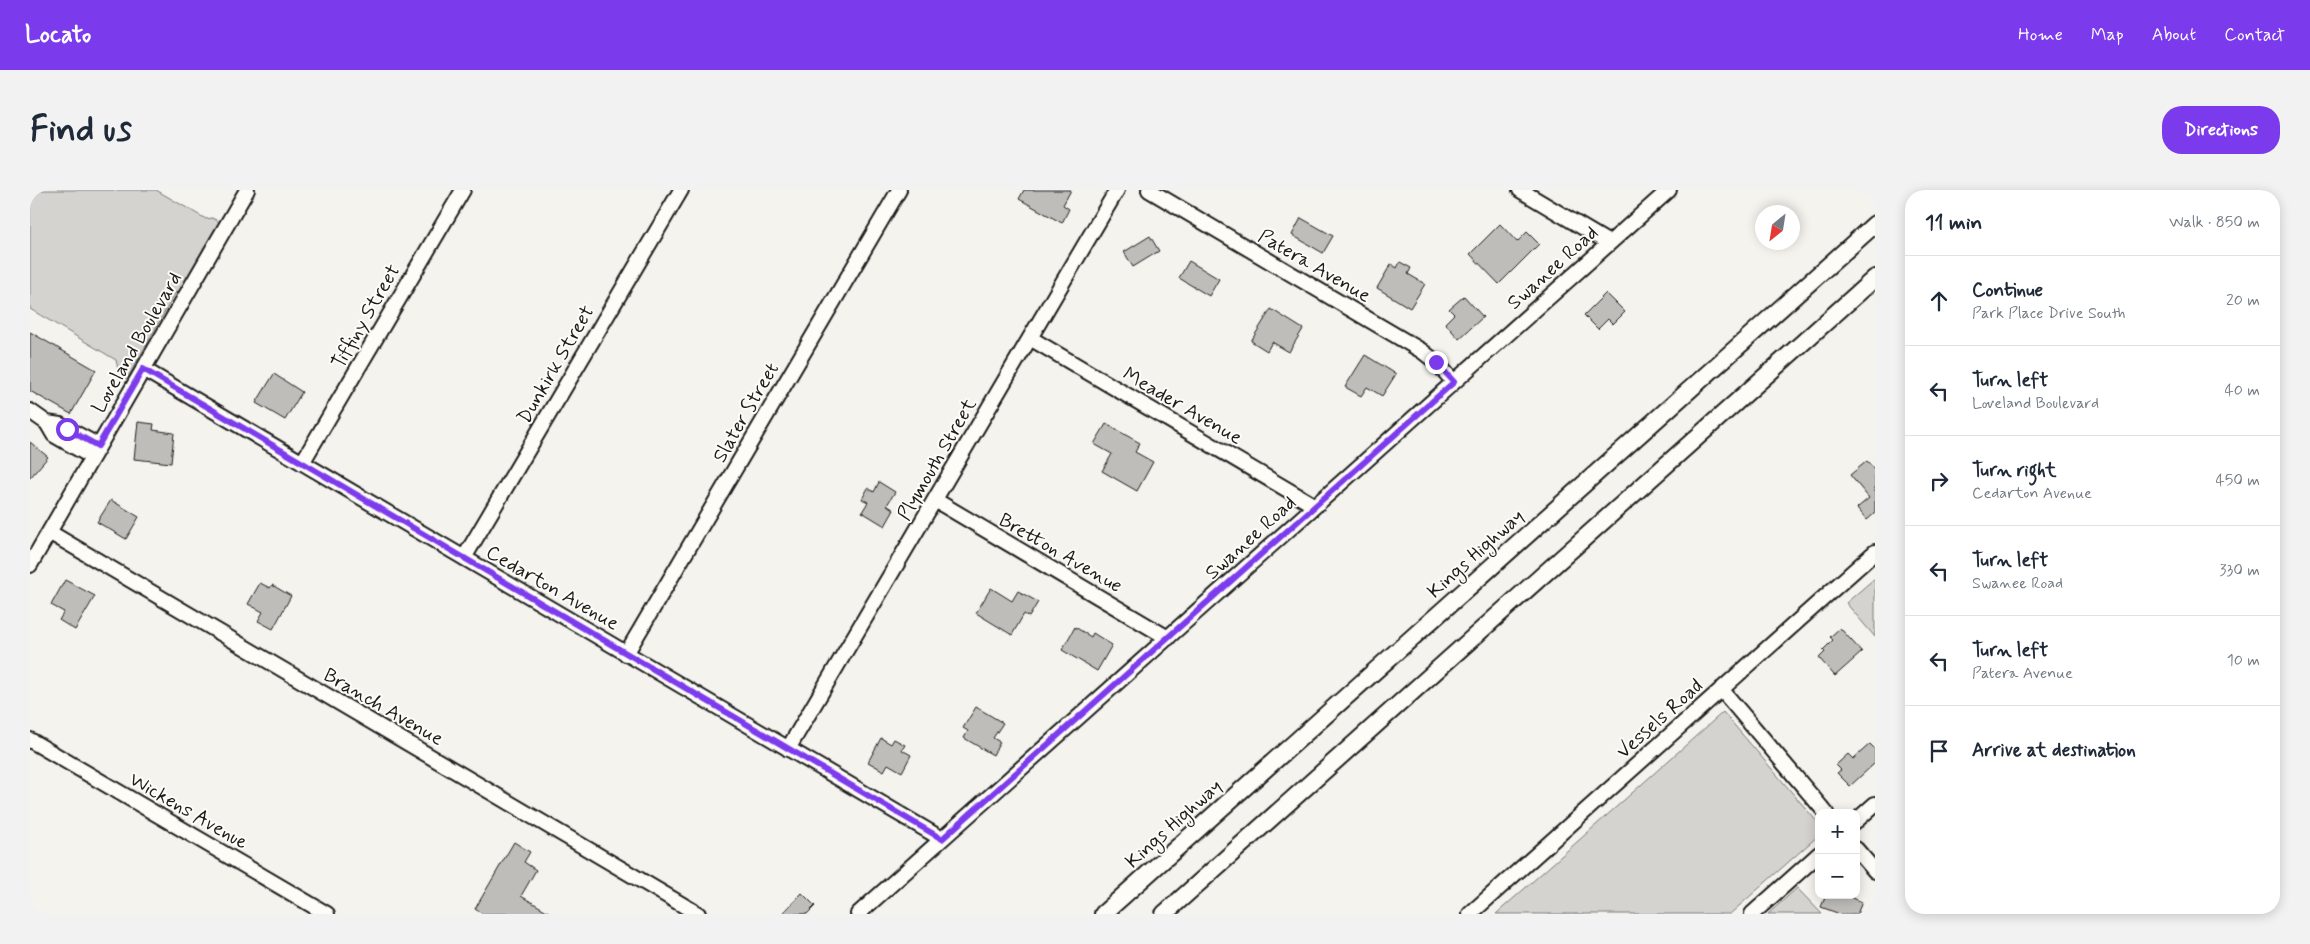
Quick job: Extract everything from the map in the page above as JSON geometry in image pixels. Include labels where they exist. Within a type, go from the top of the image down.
[{"type":"main road","name":"Kings Highway","points":[[1103,914],[1875,224]]},
{"type":"main road","points":[[1164,914],[1875,278]]},
{"type":"street","name":"Loveland Boulevard","points":[[30,565],[247,190]]},
{"type":"street","name":"Tiffiny Street","points":[[302,463],[463,190]]},
{"type":"street","name":"Dunkirk Street","points":[[464,558],[681,190]]},
{"type":"street","name":"Slater Street","points":[[626,654],[899,190]]},
{"type":"street","name":"Plymouth Street","points":[[788,749],[1117,190]]},
{"type":"street","name":"Patera Avenue","points":[[1149,190],[1422,351],[1436,362],[1454,382]]},
{"type":"street","points":[[1520,190],[1610,243]]},
{"type":"street","name":"Swanee Road","points":[[858,914],[1669,190]]},
{"type":"street","name":"Meader Avenue","points":[[1030,338],[1315,506]]},
{"type":"street","name":"Cedarton Avenue","points":[[143,369],[942,839]]},
{"type":"street","points":[[30,412],[47,423],[60,425],[70,437],[96,451]]},
{"type":"street","name":"Bretton Avenue","points":[[935,500],[1168,638]]},
{"type":"street","name":"Branch Avenue","points":[[49,532],[698,914]]},
{"type":"street","name":"Vessels Road","points":[[1470,914],[1875,552]]},
{"type":"street","points":[[1721,689],[1823,809]]},
{"type":"street","name":"Wickens Avenue","points":[[30,740],[327,914]]},
{"type":"street","points":[[1860,817],[1875,804]]},
{"type":"street","points":[[1860,854],[1875,871]]},
{"type":"street","points":[[1752,914],[1815,858]]},
{"type":"shaded area","points":[[30,190],[156,190],[206,219],[212,218],[220,222],[179,293],[176,292],[127,379],[116,373],[118,369],[116,360],[30,309]]},
{"type":"shaded area","points":[[1875,578],[1875,637],[1846,603]]},
{"type":"shaded area","points":[[1723,712],[1815,819],[1815,839],[1730,914],[1496,914]]},
{"type":"shaded area","points":[[1797,888],[1822,914],[1768,914]]},
{"type":"building","points":[[1024,190],[1071,190],[1063,205],[1069,209],[1062,223],[1019,199]]},
{"type":"building","points":[[1301,218],[1333,236],[1323,253],[1292,235]]},
{"type":"building","points":[[1500,224],[1517,242],[1527,232],[1539,244],[1499,284],[1470,254]]},
{"type":"building","points":[[1150,236],[1159,251],[1133,267],[1124,252]]},
{"type":"building","points":[[1189,261],[1219,279],[1209,296],[1179,278]]},
{"type":"building","points":[[1400,262],[1411,268],[1408,274],[1425,284],[1410,308],[1377,288],[1391,264],[1397,268]]},
{"type":"building","points":[[1606,293],[1625,312],[1613,324],[1608,319],[1598,329],[1584,315]]},
{"type":"building","points":[[1464,296],[1483,317],[1459,339],[1445,323],[1454,314],[1449,309]]},
{"type":"building","points":[[1271,309],[1303,329],[1289,352],[1272,342],[1267,351],[1251,341]]},
{"type":"building","points":[[30,332],[96,370],[71,414],[30,391]]},
{"type":"building","points":[[1365,355],[1396,374],[1382,396],[1367,387],[1361,396],[1345,387]]},
{"type":"building","points":[[274,374],[302,392],[285,420],[256,403]]},
{"type":"building","points":[[138,422],[154,424],[153,430],[174,433],[171,463],[134,459]]},
{"type":"building","points":[[1106,424],[1140,443],[1135,452],[1153,462],[1137,491],[1102,471],[1112,454],[1094,444]]},
{"type":"building","points":[[30,442],[48,457],[30,478]]},
{"type":"building","points":[[1867,461],[1875,470],[1875,513],[1867,520],[1857,508],[1869,498],[1850,475]]},
{"type":"building","points":[[879,482],[895,492],[887,505],[894,510],[885,526],[862,512],[868,502],[862,499],[868,488],[874,492]]},
{"type":"building","points":[[111,500],[139,517],[126,539],[97,522]]},
{"type":"building","points":[[65,580],[95,596],[75,630],[59,620],[64,612],[51,605]]},
{"type":"building","points":[[260,583],[270,588],[272,585],[291,596],[273,629],[258,621],[263,612],[248,604]]},
{"type":"building","points":[[991,588],[1012,601],[1018,591],[1038,602],[1029,617],[1024,614],[1012,635],[976,613]]},
{"type":"building","points":[[1075,627],[1091,637],[1093,633],[1112,645],[1097,671],[1062,650]]},
{"type":"building","points":[[1840,628],[1862,652],[1835,676],[1819,658],[1825,652],[1823,650],[1833,640],[1830,637]]},
{"type":"building","points":[[976,707],[1003,723],[993,738],[1000,742],[993,755],[964,738],[968,731],[963,728]]},
{"type":"building","points":[[881,738],[891,744],[894,739],[905,745],[902,750],[911,755],[902,772],[888,764],[884,771],[868,762]]},
{"type":"building","points":[[1870,744],[1875,749],[1875,763],[1850,786],[1837,773],[1841,770],[1836,765],[1848,754],[1853,759]]},
{"type":"building","points":[[514,842],[530,852],[524,862],[536,870],[521,896],[552,914],[483,914],[475,909]]},
{"type":"building","points":[[802,893],[815,906],[807,914],[782,914]]},
{"type":"building","points":[[1824,899],[1855,899],[1862,902],[1857,914],[1840,914],[1821,907]]},
{"type":"route","points":[[67,429],[98,446],[143,369],[942,839],[1454,382],[1436,362]]}]
